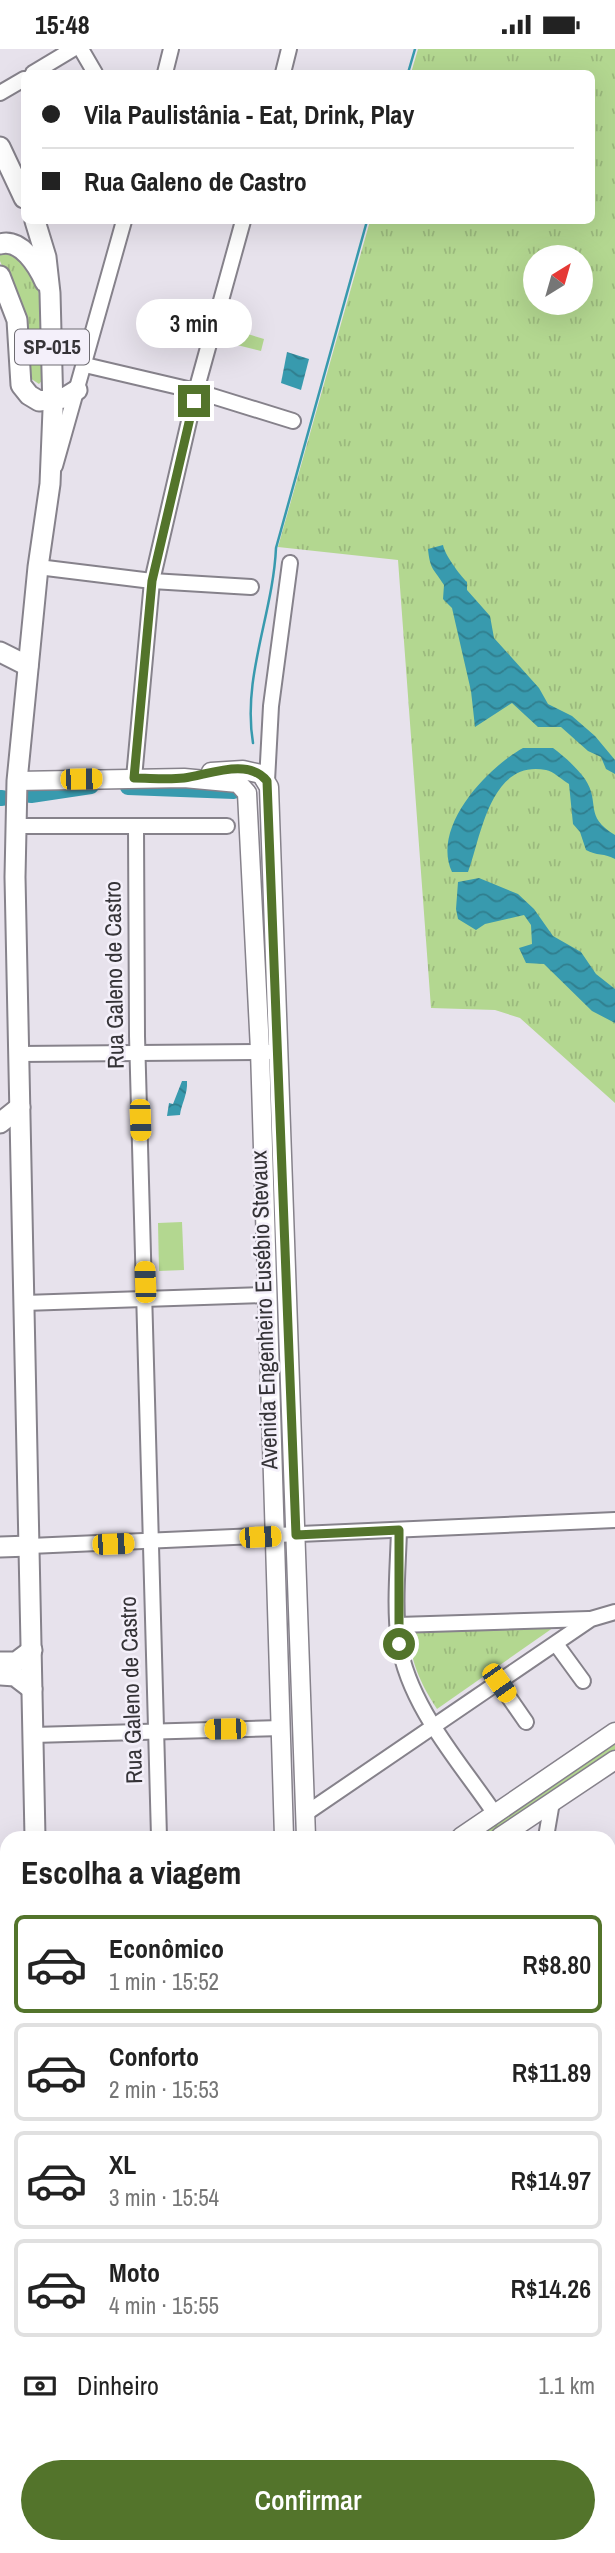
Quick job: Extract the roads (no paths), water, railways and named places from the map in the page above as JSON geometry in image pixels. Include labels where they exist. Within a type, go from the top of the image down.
[{"type":"highway","points":[[0,147],[21,192]]},
{"type":"highway","name":"SP-015","points":[[35,1831],[15,820],[38,568],[50,484],[53,400],[50,293],[46,257],[36,224]]},
{"type":"highway","points":[[1,241],[23,250],[33,261],[50,293]]},
{"type":"highway","points":[[0,276],[17,320],[21,385],[33,399],[53,400],[77,390]]},
{"type":"highway","points":[[0,639],[31,636]]},
{"type":"highway","points":[[0,652],[28,666]]},
{"type":"highway","points":[[0,1123],[9,1119],[20,1107]]},
{"type":"highway","points":[[0,1136],[8,1137],[21,1148]]},
{"type":"highway","points":[[0,1547],[30,1546]]},
{"type":"highway","points":[[0,1663],[16,1662],[32,1650]]},
{"type":"highway","points":[[0,1675],[15,1676],[32,1689]]},
{"type":"main road","points":[[184,778],[212,772],[263,780]]},
{"type":"main road","points":[[17,785],[184,778],[239,783],[247,792]]},
{"type":"main road","name":"Avenida Engenheiro Eusébio Stevaux","points":[[263,780],[280,1068],[306,1831]]},
{"type":"main road","name":"Avenida Engenheiro Eusébio Stevaux","points":[[247,792],[260,1050],[284,1831]]},
{"type":"main road","points":[[272,1445],[276,1458],[294,1469]]},
{"type":"main road","points":[[282,1728],[292,1731],[304,1744]]},
{"type":"main road","points":[[470,1831],[615,1732]]},
{"type":"main road","points":[[509,1831],[615,1760]]},
{"type":"street","points":[[38,70],[73,49]]},
{"type":"street","points":[[81,49],[93,70]]},
{"type":"street","points":[[166,70],[172,49]]},
{"type":"street","points":[[283,70],[285,50]]},
{"type":"street","points":[[0,93],[21,81]]},
{"type":"street","points":[[50,484],[123,224]]},
{"type":"street","points":[[134,778],[152,581],[196,391],[242,224]]},
{"type":"street","points":[[85,365],[196,391],[293,421]]},
{"type":"street","name":"Avenida Engenheiro Eusébio Stevaux","points":[[247,792],[263,780],[270,749],[271,706],[290,563]]},
{"type":"street","points":[[38,568],[152,581],[251,587]]},
{"type":"street","points":[[247,792],[260,794],[263,780]]},
{"type":"street","points":[[15,820],[136,827],[226,826]]},
{"type":"street","name":"Rua Galeno de Castro","points":[[136,827],[137,1053],[146,1299],[159,1831]]},
{"type":"street","points":[[19,1054],[260,1050],[272,1054],[280,1068]]},
{"type":"street","points":[[24,1303],[267,1295]]},
{"type":"street","points":[[30,1546],[615,1520]]},
{"type":"street","points":[[399,1530],[398,1625],[405,1667],[434,1725],[495,1814]]},
{"type":"street","points":[[398,1625],[591,1619],[615,1612]]},
{"type":"street","points":[[305,1814],[591,1619]]},
{"type":"street","points":[[556,1644],[583,1681]]},
{"type":"street","points":[[499,1683],[526,1722]]},
{"type":"street","points":[[33,1735],[282,1728]]},
{"type":"street","points":[[547,1831],[552,1802]]},
{"type":"water","points":[[287,352],[309,359],[301,390],[281,383]]},
{"type":"water","points":[[443,545],[446,554],[467,582],[467,590],[490,616],[494,638],[539,688],[548,704],[572,716],[595,736],[615,760],[615,774],[606,769],[601,757],[588,751],[561,727],[538,727],[512,703],[475,727],[471,691],[452,608],[443,599],[444,585],[433,569],[429,556],[428,549]]},
{"type":"water","points":[[523,748],[553,748],[582,775],[590,788],[599,822],[615,835],[615,859],[586,850],[580,832],[573,824],[569,784],[546,770],[527,770],[512,776],[500,788],[484,821],[468,872],[452,872],[448,855],[449,836],[456,818],[479,784],[494,769]]},
{"type":"water","points":[[479,878],[518,894],[534,909],[553,936],[581,952],[596,974],[615,989],[615,1023],[592,1011],[544,964],[526,963],[519,948],[532,944],[531,925],[524,915],[485,924],[476,930],[458,919],[458,882]]},
{"type":"water","points":[[182,1081],[187,1081],[187,1086],[180,1115],[167,1116],[169,1103],[173,1104]]},
{"type":"waterway","points":[[409,70],[415,49]]},
{"type":"waterway","points":[[253,743],[252,694],[276,548],[366,224]]},
{"type":"waterway","points":[[31,795],[91,786]]},
{"type":"waterway","points":[[128,787],[234,791]]}]
